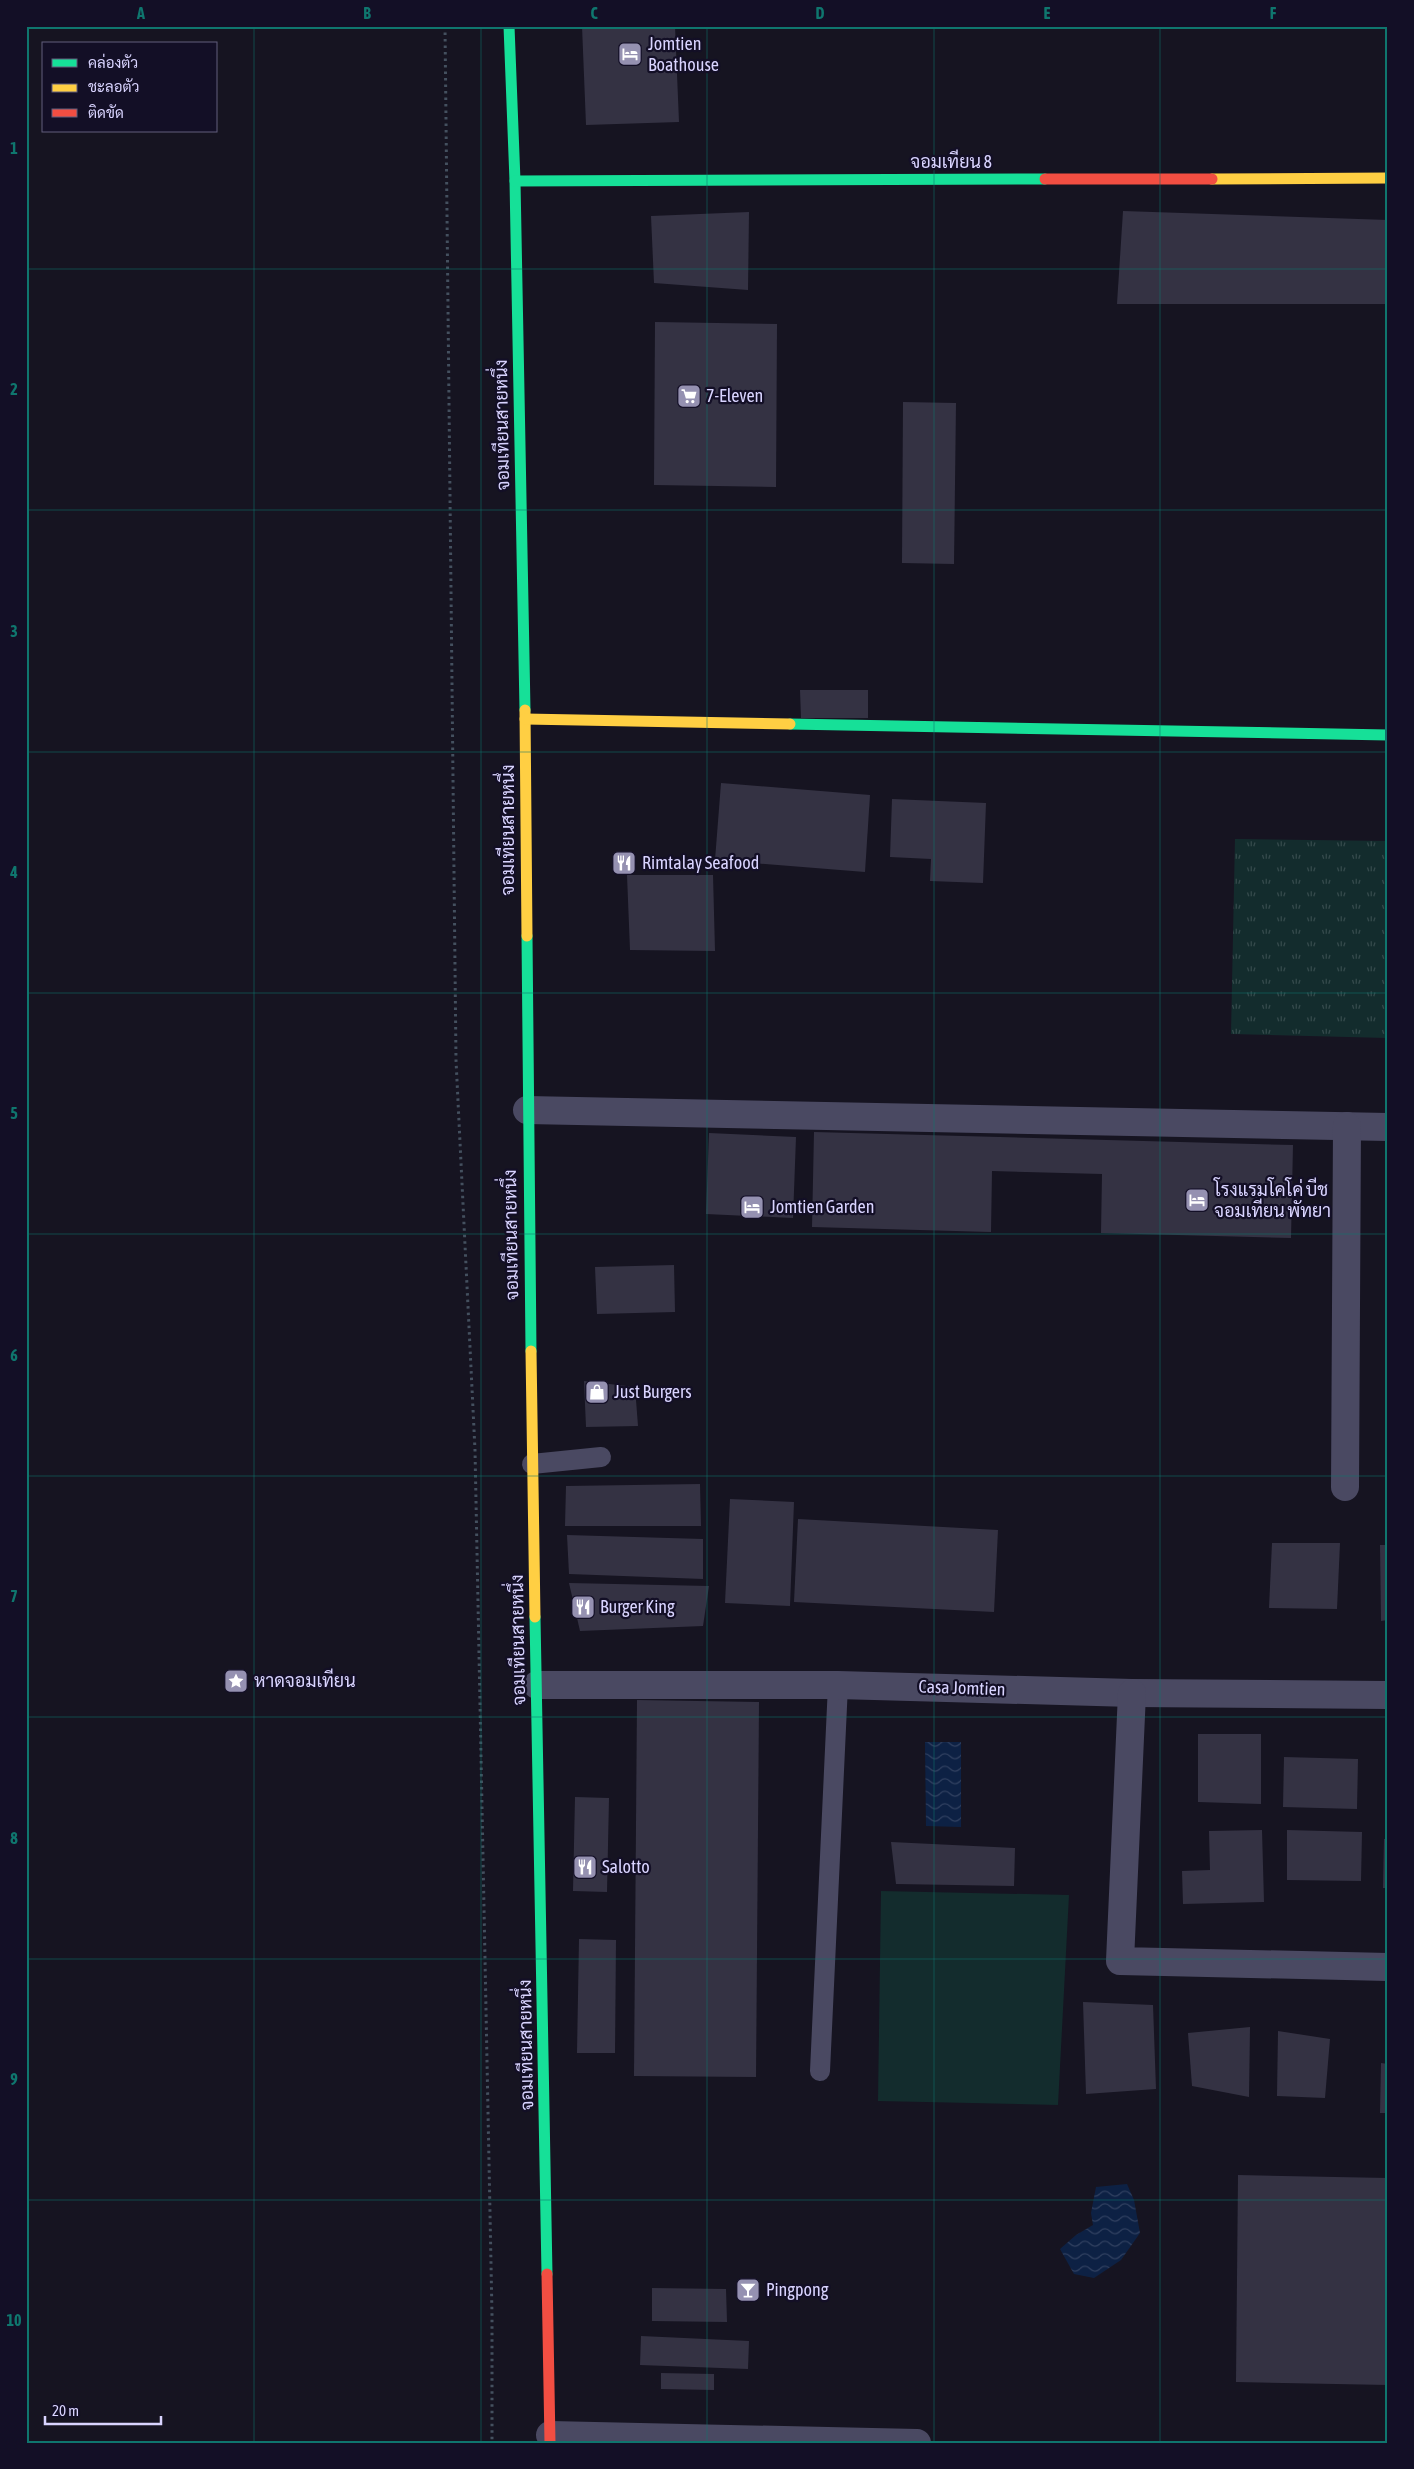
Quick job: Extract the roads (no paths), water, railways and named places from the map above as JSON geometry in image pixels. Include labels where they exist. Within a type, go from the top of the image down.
[{"type":"street","name":"จอมเทียนสายหนึ่ง","points":[[508,26],[515,182],[525,719],[527,1110],[532,1464],[550,2439]]},
{"type":"street","name":"จอมเทียน 8","points":[[515,182],[1388,178]]},
{"type":"street","points":[[525,719],[1388,734]]},
{"type":"street","points":[[527,1110],[1388,1127]]},
{"type":"street","points":[[1345,1487],[1347,1126]]},
{"type":"street","name":"Casa Jomtien","points":[[537,1685],[838,1685],[1132,1693],[1388,1694]]},
{"type":"street","points":[[1132,1693],[1120,1961],[1388,1967]]},
{"type":"street","points":[[550,2439],[917,2443]]},
{"type":"lane","points":[[532,1464],[602,1457]]},
{"type":"lane","points":[[820,2070],[838,1685]]},
{"type":"water","points":[[925,1742],[961,1742],[961,1827],[926,1826]]},
{"type":"water","points":[[1127,2184],[1134,2200],[1140,2233],[1121,2260],[1094,2278],[1074,2274],[1060,2249],[1076,2235],[1093,2225],[1091,2213],[1096,2187]]},
{"type":"place","name":"Jomtien Boathouse","points":[[630,54]]},
{"type":"place","name":"7-Eleven","points":[[689,396]]},
{"type":"place","name":"Rimtalay Seafood","points":[[624,863]]},
{"type":"place","name":"โรงแรมโคโค่ บีช จอมเทียน พัทยา","points":[[1197,1200]]},
{"type":"place","name":"Jomtien Garden","points":[[752,1207]]},
{"type":"place","name":"Just Burgers","points":[[597,1392]]},
{"type":"place","name":"Burger King","points":[[583,1607]]},
{"type":"place","name":"หาดจอมเทียน","points":[[236,1681]]},
{"type":"place","name":"Salotto","points":[[585,1867]]},
{"type":"place","name":"Pingpong","points":[[748,2290]]}]
